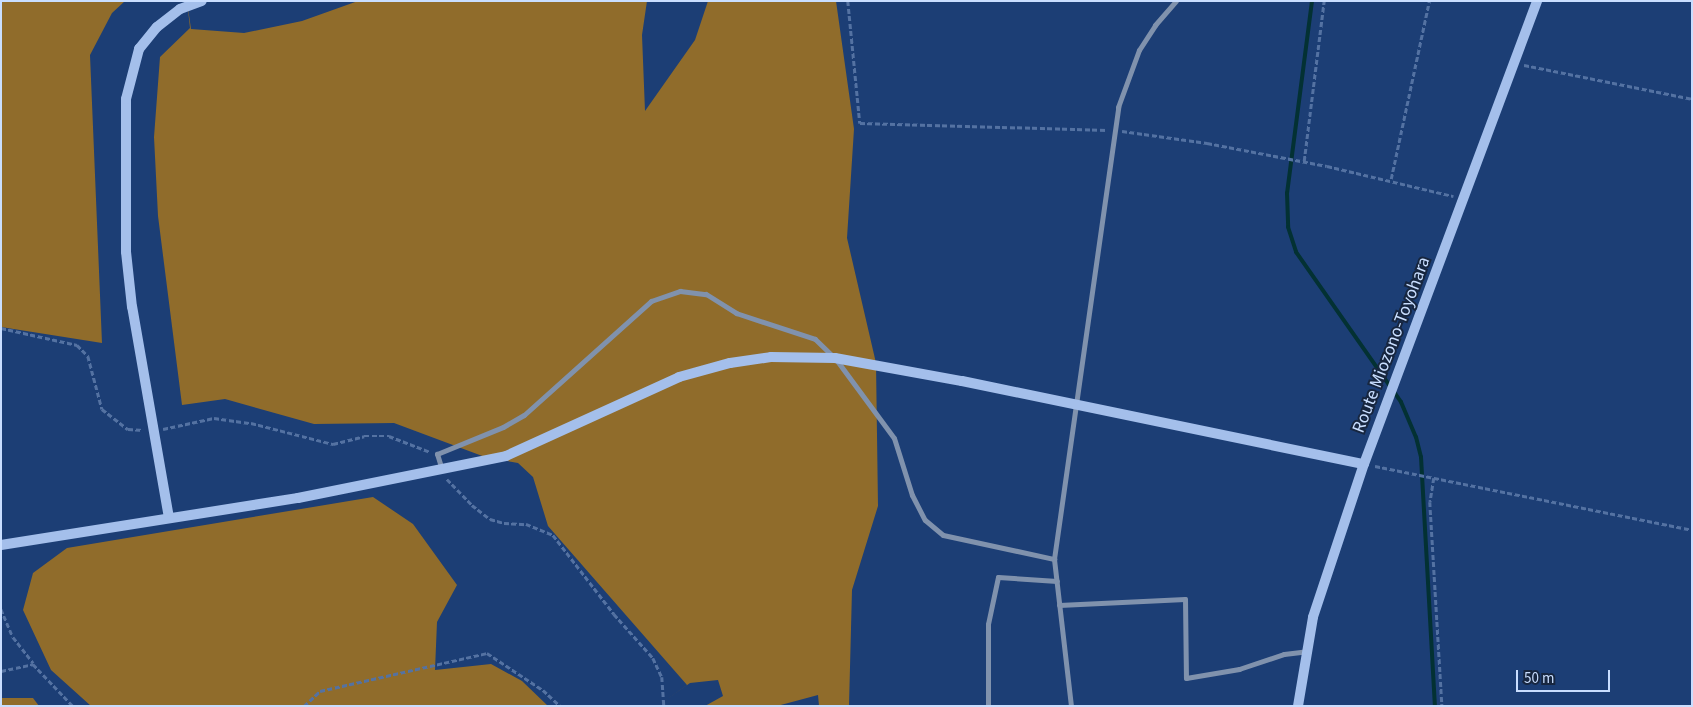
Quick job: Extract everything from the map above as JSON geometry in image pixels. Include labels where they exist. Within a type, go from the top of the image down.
[{"type":"street","points":[[169,518],[153,431],[126,252],[126,99],[139,49],[157,27],[180,9],[202,1]]},
{"type":"street","points":[[1071,706],[1054,560],[1114,130],[1122,89],[1138,50],[1155,25],[1176,1]]},
{"type":"street","name":"Route Miozono-Toyohara","points":[[1298,706],[1313,617],[1364,464],[1537,1]]},
{"type":"street","points":[[442,471],[437,454],[502,428],[524,415],[651,301],[680,291],[706,294],[736,313],[815,339],[835,358],[894,438],[912,496],[925,520],[943,535],[1054,560]]},
{"type":"street","points":[[1,545],[298,498],[442,471],[506,456],[679,377],[730,363],[771,357],[835,358],[1076,403],[1364,464]]},
{"type":"street","points":[[988,706],[988,624],[998,577],[1057,581]]},
{"type":"street","points":[[1059,605],[1185,599],[1186,678],[1239,669],[1284,654],[1307,650]]},
{"type":"path","points":[[848,1],[860,122],[1114,130],[1299,160],[1391,179],[1464,200]]},
{"type":"path","points":[[1304,161],[1324,1]]},
{"type":"path","points":[[1391,179],[1429,1]]},
{"type":"path","points":[[1514,63],[1692,99]]},
{"type":"path","points":[[1,328],[77,345],[88,356],[102,409],[128,428],[153,431],[214,418],[251,423],[333,444],[364,436],[389,436],[437,454]]},
{"type":"path","points":[[1364,464],[1692,530]]},
{"type":"path","points":[[442,471],[452,486],[490,519],[504,523],[526,524],[553,535],[614,614],[653,658],[662,677],[664,706]]},
{"type":"path","points":[[1432,477],[1430,502],[1442,706]]},
{"type":"path","points":[[1,609],[12,637],[33,664],[73,706]]},
{"type":"path","points":[[304,706],[320,691],[487,653],[543,690],[560,706]]},
{"type":"path","points":[[1,671],[33,664]]},
{"type":"shaded area","points":[[1,1],[125,1],[112,13],[90,55],[102,343],[1,327]]},
{"type":"shaded area","points":[[187,1],[191,29],[244,33],[302,21],[358,1],[647,1],[642,35],[645,111],[695,40],[708,1],[836,1],[854,129],[847,238],[876,363],[878,506],[852,590],[849,706],[819,706],[818,695],[777,706],[705,706],[723,696],[718,680],[690,683],[657,706],[687,685],[548,526],[533,477],[518,463],[485,457],[394,423],[314,424],[225,399],[182,405],[158,216],[154,137],[160,57],[190,28]]},
{"type":"shaded area","points":[[373,497],[413,524],[457,585],[437,622],[435,670],[491,664],[522,681],[548,706],[91,706],[51,670],[23,610],[33,573],[67,548]]},
{"type":"shaded area","points":[[1,698],[33,698],[39,706],[1,706]]},
{"type":"waterway","points":[[1312,1],[1287,193],[1288,227],[1296,252],[1401,402],[1416,437],[1421,457],[1435,706]]}]
